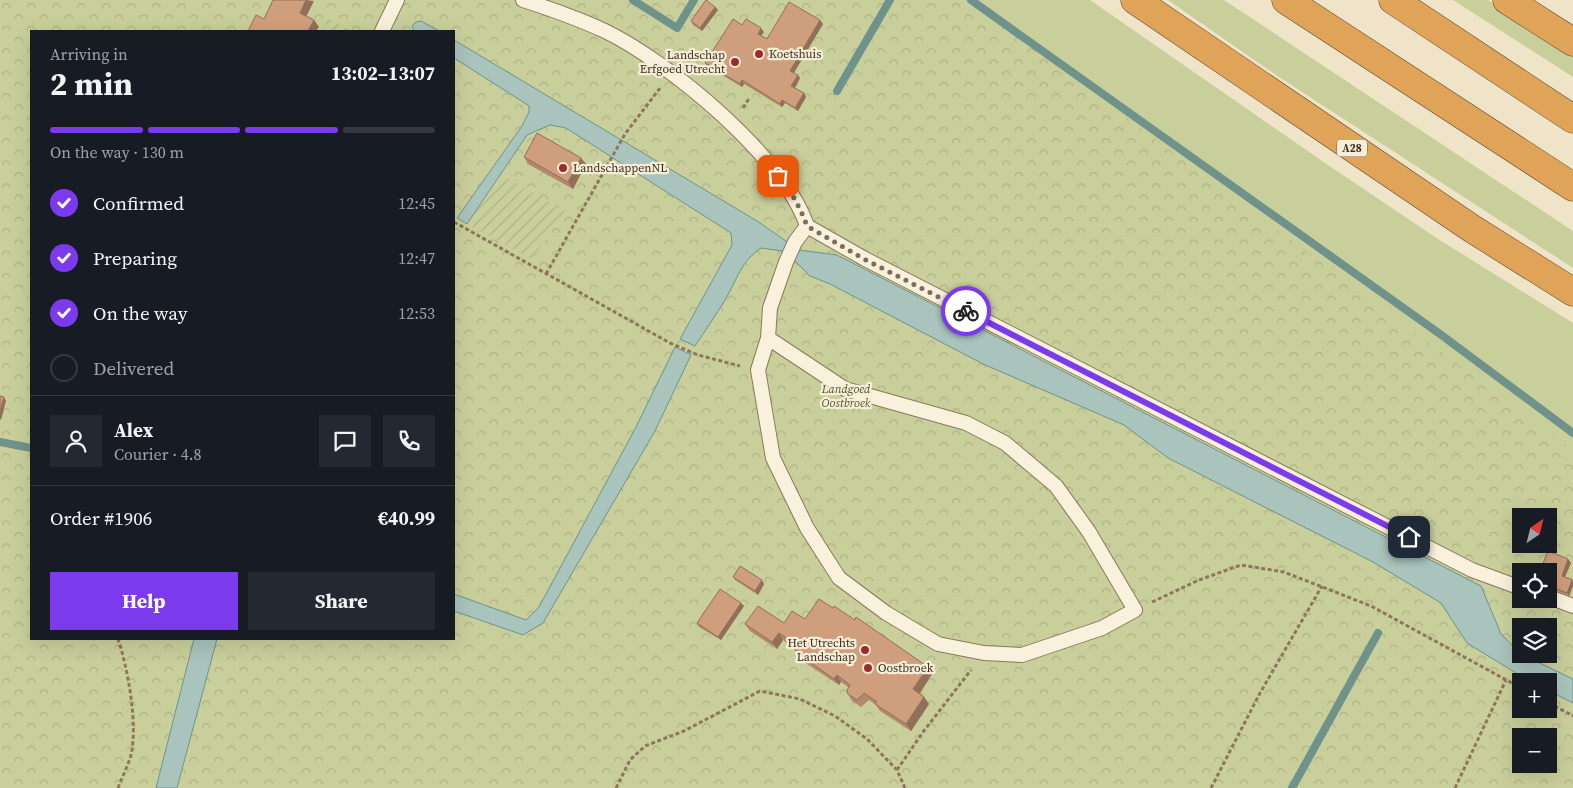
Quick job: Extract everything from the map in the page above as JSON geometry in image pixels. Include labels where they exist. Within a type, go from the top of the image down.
[{"type":"highway","name":"A28","points":[[1135,0],[1471,228],[1573,292]]},
{"type":"highway","points":[[1286,0],[1573,187]]},
{"type":"highway","points":[[1393,0],[1573,119]]},
{"type":"highway","points":[[1507,0],[1573,42]]},
{"type":"lane","points":[[383,30],[398,0]]},
{"type":"lane","points":[[523,0],[605,32],[637,50],[671,73],[713,107],[747,139],[788,188],[802,212],[807,226],[864,259],[1363,512],[1472,570],[1512,585]]},
{"type":"lane","points":[[768,338],[845,389],[966,423],[1005,443],[1056,486],[1089,532],[1135,610],[1102,628],[1022,655],[984,653],[938,644],[886,613],[839,578],[807,528],[773,458],[758,370],[768,338],[770,308],[795,242],[807,226]]},
{"type":"lane","points":[[1557,600],[1573,606]]},
{"type":"path","points":[[546,274],[625,134],[671,73]]},
{"type":"path","points":[[455,223],[670,343],[698,355],[758,370]]},
{"type":"path","points":[[1135,610],[1199,580],[1241,565],[1284,572],[1371,606],[1512,683]]},
{"type":"path","points":[[1211,788],[1260,693],[1322,586]]},
{"type":"path","points":[[118,640],[128,667],[132,712],[131,754],[118,788]]},
{"type":"path","points":[[897,770],[923,732],[984,653]]},
{"type":"path","points":[[1455,788],[1506,680]]},
{"type":"path","points":[[616,788],[630,760],[644,746],[684,731],[760,691],[800,699],[835,716],[867,739],[897,770],[905,788]]},
{"type":"path","points":[[1557,707],[1573,716]]},
{"type":"green space","name":"Landgoed Oostbroek","points":[[0,0],[969,0],[1573,450],[1573,788],[0,788]]},
{"type":"green space","points":[[882,0],[1090,0],[1438,239],[1573,323],[1573,525],[1558,514],[1558,508],[1551,508]]},
{"type":"green space","points":[[1168,0],[1224,0],[1573,231],[1573,268],[1276,75]]},
{"type":"green space","points":[[1453,0],[1488,0],[1573,55],[1573,77]]},
{"type":"green space","points":[[328,19],[350,30],[322,30]]},
{"type":"green space","points":[[500,174],[565,211],[532,259],[467,224]]},
{"type":"water","points":[[421,21],[437,30],[414,30],[412,26],[416,22]]},
{"type":"water","points":[[455,41],[757,221],[799,250],[837,255],[1481,586],[1501,634],[1512,645],[1512,663],[1540,663],[1573,679],[1573,703],[1557,695],[1557,673],[1516,673],[1467,643],[1441,603],[1373,562],[1168,458],[1124,425],[983,364],[830,284],[810,276],[782,251],[761,248],[754,253],[740,271],[725,300],[695,346],[680,339],[732,245],[731,233],[566,128],[550,125],[527,135],[467,224],[457,218],[522,126],[529,112],[529,106],[455,59]]},
{"type":"water","points":[[675,347],[691,355],[655,431],[543,623],[523,635],[455,611],[455,594],[526,620],[539,607],[636,427]]},
{"type":"water","points":[[194,640],[217,640],[177,788],[156,788]]},
{"type":"building","points":[[273,0],[306,0],[300,13],[314,20],[309,30],[248,30],[256,15],[264,19]]},
{"type":"building","points":[[706,0],[715,7],[700,28],[691,21]]},
{"type":"building","name":"Koetshuis","points":[[789,2],[820,20],[790,71],[798,75],[791,86],[804,93],[795,108],[782,100],[780,104],[742,80],[740,84],[705,63],[733,19],[742,25],[746,19],[761,28],[758,34],[767,39]]},
{"type":"building","points":[[537,133],[581,158],[568,182],[524,157]]},
{"type":"building","points":[[0,396],[4,397],[0,411]]},
{"type":"building","points":[[1547,553],[1553,553],[1568,559],[1562,576],[1572,580],[1567,593],[1557,589],[1557,563],[1543,563]]},
{"type":"building","points":[[740,566],[762,580],[755,591],[733,577]]},
{"type":"building","points":[[720,589],[741,603],[718,637],[697,623]]},
{"type":"building","name":"Oostbroek","points":[[819,599],[833,608],[834,606],[855,620],[856,617],[928,667],[913,689],[924,697],[906,724],[875,704],[877,702],[864,693],[857,700],[848,694],[847,690],[850,685],[837,675],[834,679],[800,655],[801,653],[793,648],[796,644],[779,633],[772,642],[745,624],[758,606],[784,623],[792,611],[805,619]]},
{"type":"waterway","points":[[633,0],[677,28],[694,0]]},
{"type":"waterway","points":[[837,91],[890,0]]},
{"type":"waterway","points":[[971,0],[1440,334],[1573,433]]},
{"type":"waterway","points":[[0,442],[30,448]]},
{"type":"waterway","points":[[1292,788],[1378,633]]},
{"type":"way so far","points":[[778,176],[788,188],[802,212],[807,226],[864,259],[966,311]]},
{"type":"place","name":"Koetshuis","points":[[759,54]]},
{"type":"place","name":"Landschap Erfgoed Utrecht","points":[[735,62]]},
{"type":"place","name":"LandschappenNL","points":[[563,168]]},
{"type":"place","name":"Het Utrechts Landschap","points":[[865,650]]},
{"type":"place","name":"Oostbroek","points":[[868,668]]},
{"type":"route","points":[[966,311],[1409,537]]}]
